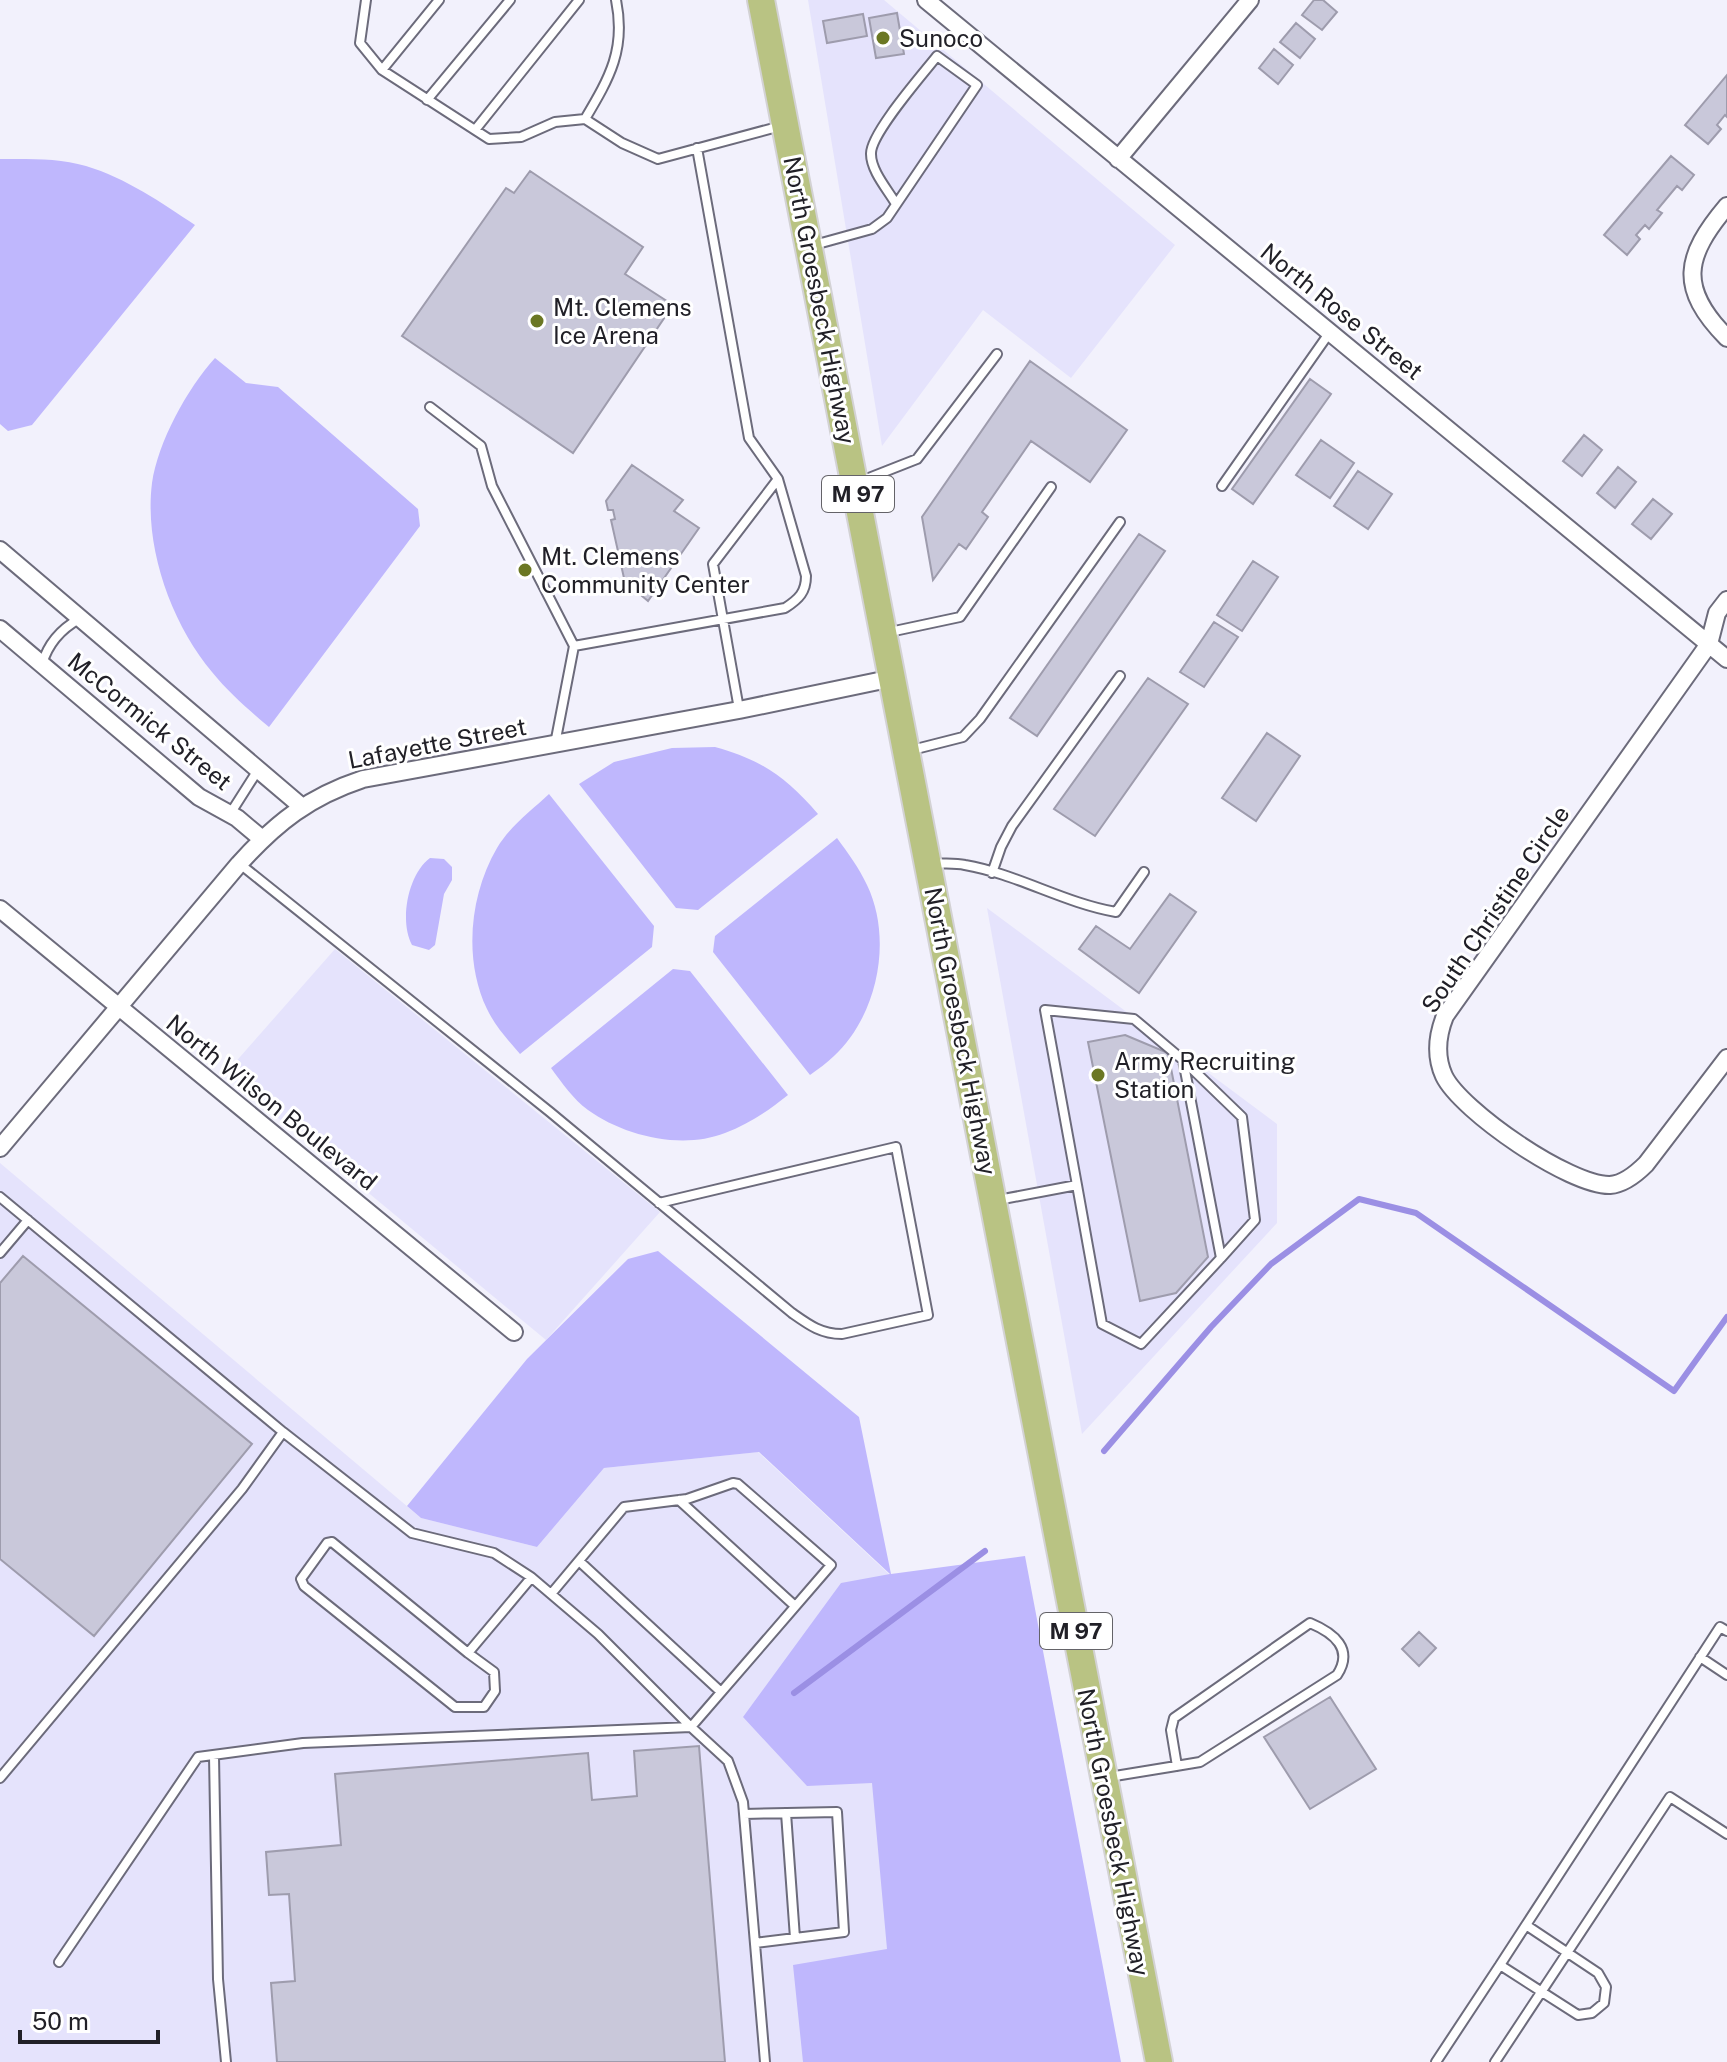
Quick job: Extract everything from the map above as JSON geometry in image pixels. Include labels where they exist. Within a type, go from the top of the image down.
[{"type":"main road","name":"North Groesbeck Highway","points":[[761,0],[1159,2062]]},
{"type":"street","name":"North Rose Street","points":[[926,0],[1727,659]]},
{"type":"street","points":[[1118,159],[1250,0]]},
{"type":"street","points":[[1727,206],[1702,238],[1691,269],[1693,288],[1701,307],[1727,338]]},
{"type":"street","name":"McCormick Street","points":[[0,550],[301,806]]},
{"type":"street","name":"South Christine Circle","points":[[1727,600],[1717,613],[1709,644],[1464,987],[1445,1016],[1438,1041],[1439,1060],[1446,1079],[1465,1101],[1508,1136],[1556,1167],[1583,1181],[1612,1185],[1636,1174],[1684,1118],[1727,1058]]},
{"type":"street","name":"McCormick Street","points":[[0,629],[199,797],[230,814],[262,839]]},
{"type":"street","points":[[1709,644],[1727,637]]},
{"type":"street","name":"Lafayette Street","points":[[0,1148],[239,864],[262,839],[301,806],[321,794],[363,779],[739,710],[893,678]]},
{"type":"street","name":"North Wilson Boulevard","points":[[0,909],[514,1332]]},
{"type":"lane","points":[[366,0],[360,43],[382,70],[489,139],[521,137],[555,122],[585,119],[622,143],[658,159],[786,125]]},
{"type":"lane","points":[[382,70],[439,0]]},
{"type":"lane","points":[[427,100],[510,0]]},
{"type":"lane","points":[[475,130],[579,0]]},
{"type":"lane","points":[[585,119],[601,91],[620,44],[616,0]]},
{"type":"lane","points":[[809,246],[878,226],[896,204],[977,85],[937,56],[882,127],[871,148],[873,163],[896,204]]},
{"type":"lane","points":[[574,646],[785,608],[797,600],[806,588],[806,576],[778,479],[749,438],[697,148]]},
{"type":"lane","points":[[1222,486],[1330,331]]},
{"type":"lane","points":[[856,484],[917,459],[997,354]]},
{"type":"lane","points":[[430,407],[481,446],[492,486],[574,646],[555,745]]},
{"type":"lane","points":[[739,710],[713,564],[778,479]]},
{"type":"lane","points":[[885,633],[960,617],[1051,487]]},
{"type":"lane","points":[[907,752],[963,737],[980,719],[1120,522]]},
{"type":"lane","name":"McCormick Street","points":[[42,664],[45,651],[55,638],[67,625],[80,618]]},
{"type":"lane","points":[[992,873],[1012,826],[1120,676]]},
{"type":"lane","name":"McCormick Street","points":[[230,814],[258,770]]},
{"type":"lane","points":[[929,863],[965,865],[1090,908],[1116,912],[1144,872]]},
{"type":"lane","points":[[239,864],[550,1112],[659,1203],[792,1313],[820,1332],[842,1334],[928,1315],[896,1147],[659,1203]]},
{"type":"lane","points":[[1045,1010],[1134,1019],[1183,1060],[1242,1117],[1255,1220],[1141,1344],[1102,1324],[1045,1010]]},
{"type":"lane","points":[[1183,1060],[1221,1258]]},
{"type":"lane","points":[[993,1201],[1077,1185]]},
{"type":"lane","points":[[0,1197],[283,1432],[412,1533],[494,1553],[531,1578],[598,1634],[728,1761],[743,1802],[765,2062]]},
{"type":"lane","points":[[0,1253],[28,1220]]},
{"type":"lane","points":[[0,1778],[242,1489],[283,1432]]},
{"type":"lane","points":[[59,1962],[198,1757],[303,1743],[691,1727],[831,1565],[738,1484],[679,1500],[624,1507],[551,1594]]},
{"type":"lane","points":[[679,1500],[795,1606]]},
{"type":"lane","points":[[332,1542],[468,1653],[494,1672],[495,1691],[484,1707],[455,1707],[304,1586],[301,1579],[327,1543],[332,1542]]},
{"type":"lane","points":[[579,1561],[721,1692]]},
{"type":"lane","points":[[468,1653],[531,1578]]},
{"type":"lane","points":[[1104,1777],[1177,1766],[1200,1762],[1337,1675],[1344,1664],[1343,1649],[1329,1631],[1310,1623],[1174,1718],[1171,1730],[1177,1766]]},
{"type":"lane","points":[[1436,2062],[1720,1627],[1727,1631]]},
{"type":"lane","points":[[1700,1657],[1727,1675]]},
{"type":"lane","points":[[214,1756],[218,1979],[226,2062]]},
{"type":"lane","points":[[1495,2062],[1670,1797],[1727,1834]]},
{"type":"lane","points":[[744,1814],[837,1812],[844,1932],[755,1943]]},
{"type":"lane","points":[[786,1813],[795,1938]]},
{"type":"lane","points":[[1500,1965],[1578,2015],[1592,2013],[1604,2003],[1604,1979],[1526,1925]]},
{"type":"shaded area","points":[[808,0],[884,0],[1175,245],[1071,378],[983,310],[882,446]]},
{"type":"shaded area","points":[[0,159],[55,160],[101,171],[157,200],[195,225],[32,425],[8,431],[0,424]]},
{"type":"shaded area","points":[[215,358],[246,383],[278,387],[418,509],[420,526],[269,727],[219,680],[184,631],[164,583],[152,533],[152,483],[160,451],[184,400]]},
{"type":"shaded area","points":[[715,747],[760,764],[784,780],[818,814],[698,910],[676,908],[579,784],[614,762],[672,748]]},
{"type":"shaded area","points":[[549,794],[654,926],[652,947],[520,1054],[494,1021],[479,990],[472,948],[473,927],[481,886],[497,848],[514,826]]},
{"type":"shaded area","points":[[837,838],[857,867],[875,906],[880,952],[871,998],[861,1020],[834,1056],[810,1075],[713,952],[715,936]]},
{"type":"shaded area","points":[[430,858],[444,859],[452,867],[452,880],[444,894],[435,945],[429,950],[412,945],[406,911],[411,886],[422,865]]},
{"type":"shaded area","points":[[987,908],[1277,1124],[1277,1223],[1082,1434]]},
{"type":"shaded area","points":[[335,949],[660,1212],[546,1340],[225,1074]]},
{"type":"shaded area","points":[[673,969],[690,971],[788,1095],[750,1121],[708,1138],[654,1138],[619,1127],[583,1106],[551,1068]]},
{"type":"shaded area","points":[[0,1163],[421,1518],[537,1547],[604,1468],[758,1452],[890,1575],[926,2062],[0,2062]]},
{"type":"shaded area","points":[[658,1251],[859,1417],[891,1574],[1025,1556],[1121,2062],[803,2062],[793,1965],[887,1949],[872,1783],[807,1786],[743,1717],[841,1583],[890,1574],[759,1452],[604,1468],[537,1547],[421,1518],[407,1506],[527,1359],[628,1259]]},
{"type":"building","points":[[1314,0],[1323,0],[1337,12],[1322,30],[1302,15]]},
{"type":"building","points":[[897,13],[904,54],[876,58],[869,18]]},
{"type":"building","points":[[863,14],[867,36],[827,43],[823,21]]},
{"type":"building","points":[[1296,23],[1315,39],[1300,58],[1280,42]]},
{"type":"building","points":[[1274,49],[1293,65],[1278,84],[1259,68]]},
{"type":"building","points":[[1727,75],[1727,117],[1725,115],[1717,125],[1721,129],[1708,144],[1685,125]]},
{"type":"building","points":[[1671,156],[1694,175],[1682,190],[1677,186],[1657,210],[1662,213],[1649,229],[1645,225],[1636,235],[1640,239],[1627,255],[1604,235]]},
{"type":"building","name":"Mt. Clemens Ice Arena","points":[[530,171],[643,247],[625,274],[673,305],[573,453],[402,336],[506,188],[514,193]]},
{"type":"building","points":[[1030,361],[1127,430],[1090,482],[1031,441],[982,512],[988,517],[966,549],[959,544],[933,580],[922,517]]},
{"type":"building","points":[[1310,379],[1331,394],[1253,504],[1232,489]]},
{"type":"building","points":[[1584,435],[1602,450],[1582,476],[1563,461]]},
{"type":"building","points":[[1321,440],[1354,463],[1330,498],[1296,475]]},
{"type":"building","points":[[632,465],[683,500],[674,511],[699,528],[648,601],[642,596],[644,592],[636,586],[630,594],[621,583],[624,578],[611,520],[615,519],[606,501]]},
{"type":"building","points":[[1618,467],[1636,482],[1615,508],[1597,493]]},
{"type":"building","points":[[1358,471],[1392,494],[1368,529],[1334,506]]},
{"type":"building","points":[[1653,499],[1672,514],[1651,539],[1632,524]]},
{"type":"building","points":[[1139,534],[1165,551],[1037,736],[1010,718]]},
{"type":"building","points":[[1253,561],[1278,577],[1242,631],[1217,615]]},
{"type":"building","points":[[1214,622],[1238,637],[1204,687],[1180,672]]},
{"type":"building","points":[[1148,678],[1188,704],[1095,836],[1054,809]]},
{"type":"building","points":[[1267,733],[1300,756],[1256,821],[1222,798]]},
{"type":"building","points":[[1170,894],[1196,912],[1139,993],[1079,949],[1096,926],[1130,949]]},
{"type":"building","points":[[1125,1035],[1168,1053],[1208,1257],[1176,1293],[1140,1301],[1088,1042]]},
{"type":"building","points":[[23,1256],[252,1444],[94,1636],[0,1559],[0,1283]]},
{"type":"building","points":[[1419,1632],[1436,1648],[1419,1666],[1402,1649]]},
{"type":"building","points":[[1330,1697],[1376,1769],[1310,1809],[1264,1737]]},
{"type":"building","points":[[699,1746],[725,2062],[277,2062],[271,1983],[295,1981],[289,1894],[269,1895],[266,1852],[341,1845],[335,1774],[588,1753],[592,1800],[637,1796],[634,1751]]},
{"type":"waterway","points":[[1104,1451],[1211,1327],[1271,1264],[1359,1199],[1416,1213],[1674,1391],[1727,1317]]},
{"type":"waterway","points":[[794,1693],[985,1551]]},
{"type":"place","name":"Sunoco","points":[[883,38]]},
{"type":"place","name":"Mt. Clemens Ice Arena","points":[[537,321]]},
{"type":"place","name":"Mt. Clemens Community Center","points":[[525,570]]},
{"type":"place","name":"Army Recruiting Station","points":[[1098,1075]]}]
